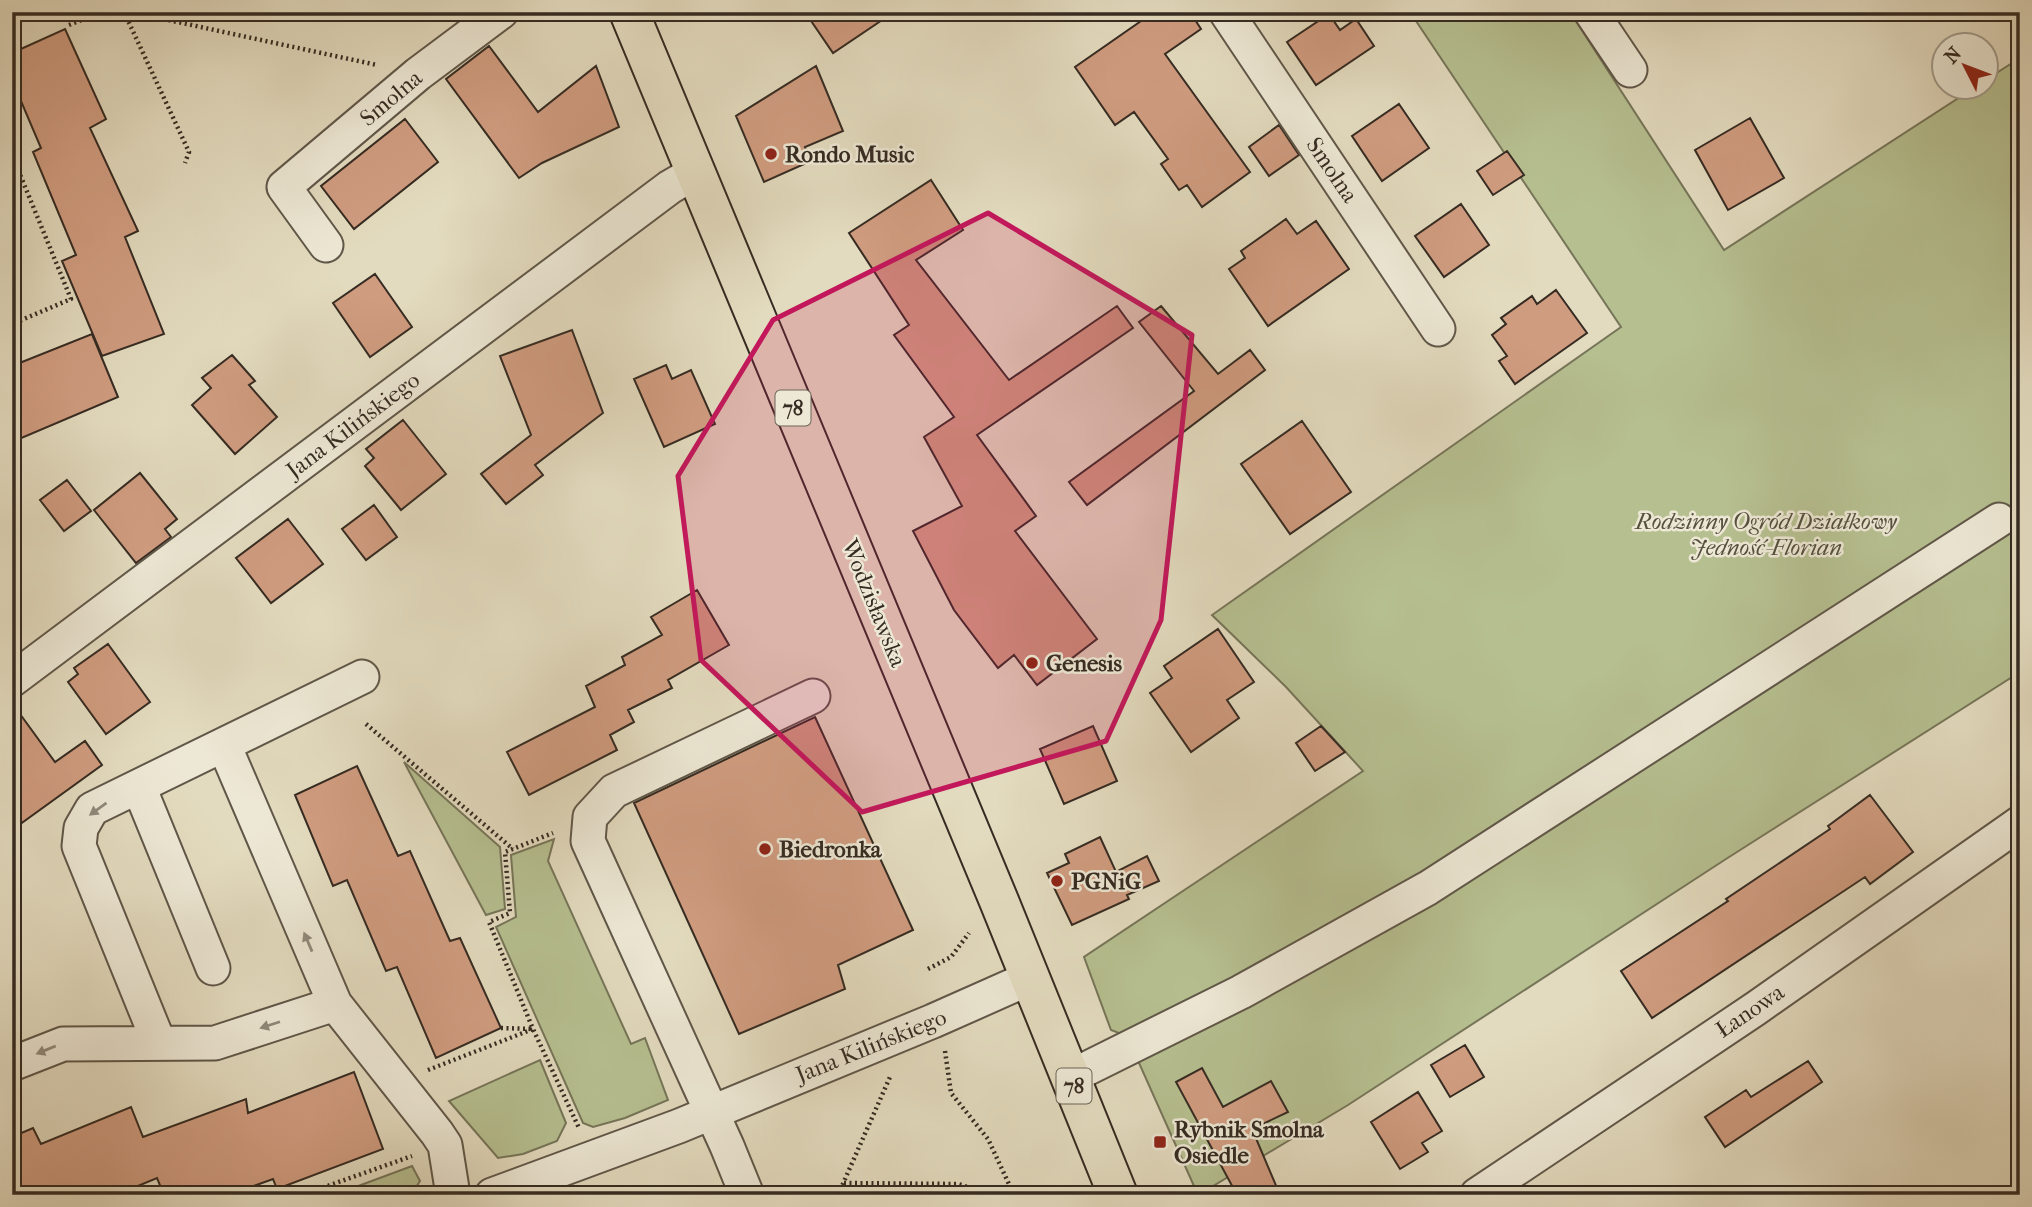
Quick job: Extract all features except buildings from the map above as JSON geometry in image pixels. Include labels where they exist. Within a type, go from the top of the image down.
[{"type":"main road","name":"Wodzisławska","points":[[629,12],[1118,1195]]},
{"type":"street","name":"Smolna","points":[[326,244],[284,187],[418,74],[501,12]]},
{"type":"street","name":"Smolna","points":[[1226,12],[1438,329]]},
{"type":"street","points":[[1591,12],[1630,70]]},
{"type":"street","name":"Jana Kilińskiego","points":[[12,680],[670,187],[696,172]]},
{"type":"street","points":[[1070,1077],[1241,992],[1428,888],[1999,520]]},
{"type":"street","points":[[159,1043],[79,846],[81,828],[92,810],[362,677]]},
{"type":"street","points":[[747,1195],[588,841],[590,817],[614,791],[813,696]]},
{"type":"street","points":[[224,745],[335,1004],[445,1145],[453,1195]]},
{"type":"street","points":[[139,787],[213,968]]},
{"type":"street","name":"Łanowa","points":[[1477,1195],[1755,1009],[2020,823]]},
{"type":"street","name":"Jana Kilińskiego","points":[[492,1195],[679,1126],[1030,978]]},
{"type":"street","points":[[12,1064],[64,1044],[215,1043],[335,1004]]},
{"type":"path","points":[[69,25],[102,12]]},
{"type":"path","points":[[124,12],[189,152],[185,163]]},
{"type":"path","points":[[131,12],[418,74]]},
{"type":"path","points":[[12,155],[71,299],[12,324]]},
{"type":"path","points":[[366,724],[513,849]]},
{"type":"path","points":[[556,832],[505,852],[510,913],[489,922],[533,1029],[593,1157]]},
{"type":"path","points":[[928,970],[951,957],[970,933]]},
{"type":"path","points":[[501,1028],[533,1029]]},
{"type":"path","points":[[421,1072],[533,1029]]},
{"type":"path","points":[[945,1051],[951,1093],[988,1139],[1014,1195]]},
{"type":"path","points":[[838,1195],[892,1072]]},
{"type":"path","points":[[302,1195],[420,1154]]},
{"type":"path","points":[[844,1183],[958,1184],[994,1195]]},
{"type":"highlighted area","points":[[988,213],[1192,335],[1161,620],[1106,741],[862,812],[701,660],[678,476],[773,320]]},
{"type":"green space","name":"Rodzinny Ogród Działkowy Jedność-Florian","points":[[1410,12],[1570,12],[1724,250],[1952,102],[2000,102],[2000,71],[2020,58],[2020,672],[1348,1105],[1198,1195],[1127,1036],[1111,1030],[1084,957],[1363,771],[1286,687],[1212,615],[1621,327]]},
{"type":"green space","points":[[404,762],[500,847],[505,909],[486,915]]},
{"type":"green space","points":[[554,839],[548,861],[631,1044],[645,1038],[668,1100],[625,1118],[593,1127],[583,1123],[496,927],[516,917],[511,855]]},
{"type":"green space","points":[[540,1060],[566,1123],[557,1141],[523,1154],[498,1158],[449,1101]]},
{"type":"green space","points":[[412,1166],[420,1181],[411,1195],[334,1195]]},
{"type":"place","name":"Rondo Music","points":[[771,154]]},
{"type":"place","name":"Genesis","points":[[1032,663]]},
{"type":"place","name":"Biedronka","points":[[765,849]]},
{"type":"place","name":"PGNiG","points":[[1057,881]]},
{"type":"place","name":"Rybnik Smolna Osiedle","points":[[1160,1142]]}]
